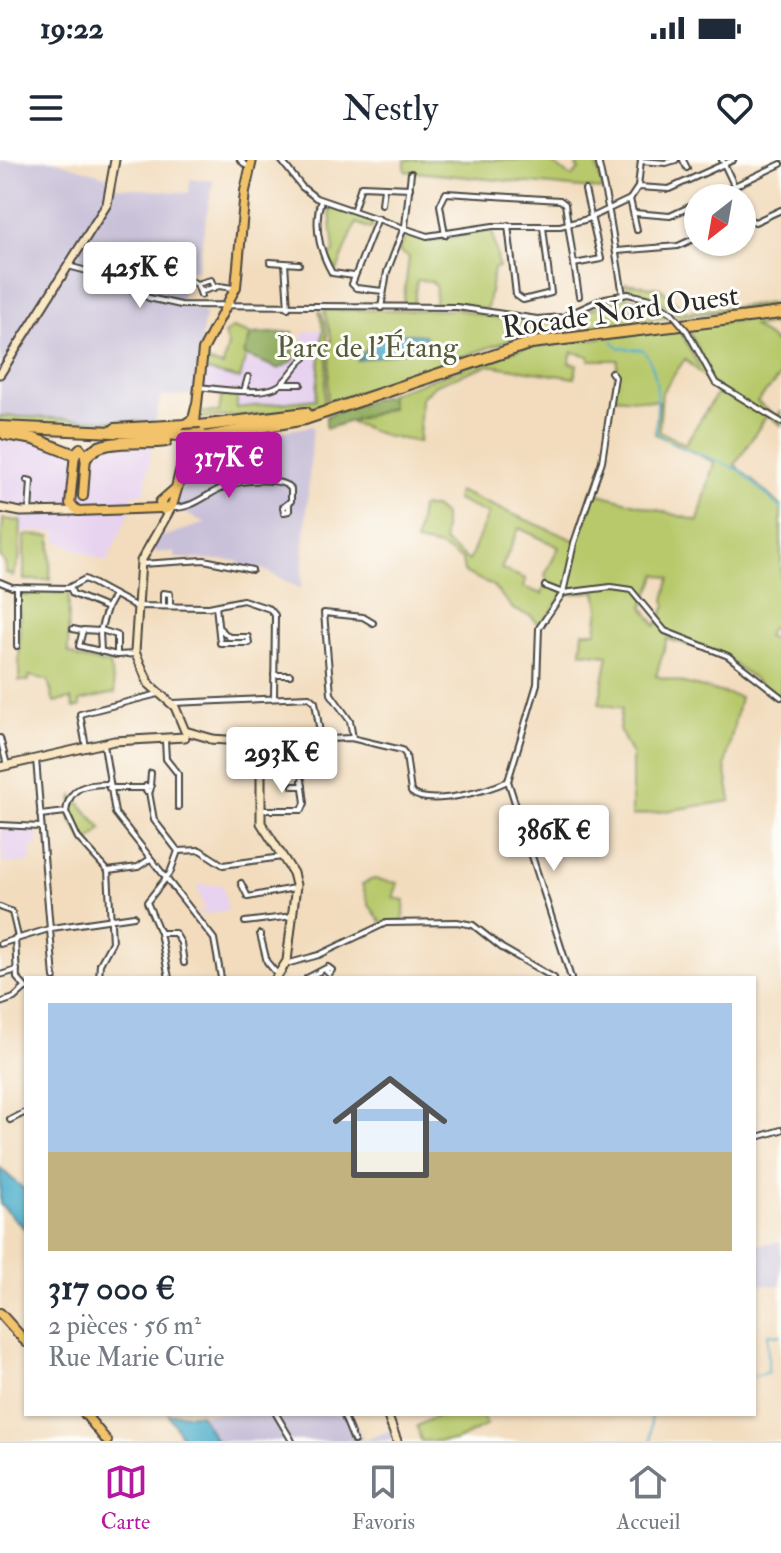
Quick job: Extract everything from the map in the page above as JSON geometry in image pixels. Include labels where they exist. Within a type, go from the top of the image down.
[{"type":"highway","name":"Rocade Nord Ouest","points":[[0,430],[267,429],[331,409],[480,353],[537,337],[781,311]]},
{"type":"highway","points":[[0,430],[80,457],[102,446],[209,422],[317,412]]},
{"type":"highway","name":"Rocade Nord Ouest","points":[[0,430],[191,428]]},
{"type":"main road","points":[[0,374],[107,204],[115,160]]},
{"type":"main road","points":[[185,734],[171,704],[158,694],[140,668],[136,654],[141,564],[159,528],[191,428],[204,345],[236,288],[251,164]]},
{"type":"main road","points":[[75,505],[80,457]]},
{"type":"main road","points":[[0,508],[29,512],[75,505],[93,510],[167,505]]},
{"type":"main road","points":[[3,766],[104,743],[167,740],[185,734],[260,743],[260,810],[264,830],[293,873],[296,888],[286,964],[277,976]]},
{"type":"main road","points":[[0,1313],[24,1340]]},
{"type":"main road","points":[[87,1416],[107,1441]]},
{"type":"main road","points":[[388,1416],[397,1441]]},
{"type":"street","points":[[240,160],[251,164]]},
{"type":"street","points":[[281,160],[291,164],[302,187],[321,200],[354,208],[427,236],[508,225],[567,225],[593,218],[630,199],[639,186],[641,160],[669,163],[676,160]]},
{"type":"street","points":[[599,160],[623,295]]},
{"type":"street","points":[[683,160],[687,168]]},
{"type":"street","points":[[639,186],[669,189],[733,160]]},
{"type":"street","points":[[669,163],[672,170]]},
{"type":"street","points":[[724,163],[733,184]]},
{"type":"street","points":[[738,184],[781,164]]},
{"type":"street","points":[[381,308],[383,291],[404,228],[411,173]]},
{"type":"street","points":[[354,208],[360,187],[410,188]]},
{"type":"street","points":[[382,204],[384,188]]},
{"type":"street","points":[[574,264],[601,259],[585,190]]},
{"type":"street","points":[[445,235],[440,205],[447,192],[560,200],[565,204],[579,296]]},
{"type":"street","points":[[630,199],[637,230]]},
{"type":"street","points":[[321,200],[317,215],[320,248],[331,273],[354,276]]},
{"type":"street","points":[[634,213],[670,216],[684,210]]},
{"type":"street","points":[[756,222],[781,210]]},
{"type":"street","points":[[378,218],[354,276],[355,288],[383,291]]},
{"type":"street","points":[[508,225],[516,295],[523,300],[551,293],[543,227]]},
{"type":"street","points":[[617,251],[684,243]]},
{"type":"street","points":[[270,262],[299,264]]},
{"type":"street","points":[[285,263],[288,308]]},
{"type":"street","points":[[68,266],[106,276],[159,302],[226,306],[457,307],[518,318],[549,318],[623,295],[644,297],[672,313],[687,331],[715,382],[781,422]]},
{"type":"street","points":[[187,279],[197,284],[211,280],[214,288]]},
{"type":"street","points":[[197,284],[200,294],[214,288],[236,288]]},
{"type":"street","points":[[282,384],[305,358]]},
{"type":"street","points":[[570,976],[508,781],[537,684],[536,649],[540,626],[563,593],[574,543],[602,461],[615,376],[611,372]]},
{"type":"street","points":[[244,391],[248,377]]},
{"type":"street","points":[[197,387],[244,391],[301,384]]},
{"type":"street","points":[[27,480],[31,481],[29,512]]},
{"type":"street","points":[[167,505],[193,506],[232,484],[281,482],[291,490],[289,506]]},
{"type":"street","points":[[141,564],[204,560],[252,570]]},
{"type":"street","points":[[0,582],[17,587],[70,588],[85,579],[138,607],[216,606],[243,600],[272,611],[274,698]]},
{"type":"street","points":[[545,586],[563,593],[611,587],[631,590],[668,632],[728,656],[781,697]]},
{"type":"street","points":[[17,587],[17,646]]},
{"type":"street","points":[[70,588],[73,594],[107,608]]},
{"type":"street","points":[[163,606],[163,593],[170,594],[170,606]]},
{"type":"street","points":[[101,652],[100,631],[114,595]]},
{"type":"street","points":[[216,606],[221,644],[249,643],[248,637],[229,637],[219,628]]},
{"type":"street","points":[[353,738],[350,721],[331,694],[324,613],[363,617],[373,623]]},
{"type":"street","points":[[73,629],[117,635],[117,655]]},
{"type":"street","points":[[82,631],[80,647],[117,655],[136,654]]},
{"type":"street","points":[[274,675],[290,675]]},
{"type":"street","points":[[86,747],[79,714],[158,694]]},
{"type":"street","points":[[171,704],[308,696],[314,701],[321,739]]},
{"type":"street","points":[[0,738],[3,766]]},
{"type":"street","points":[[260,743],[353,738],[404,751],[410,790],[417,797],[463,796],[508,781]]},
{"type":"street","points":[[167,740],[166,759],[178,774],[178,807]]},
{"type":"street","points":[[104,743],[116,816],[214,939],[221,976]]},
{"type":"street","points":[[36,759],[54,976]]},
{"type":"street","points":[[151,773],[148,788],[154,820],[178,851]]},
{"type":"street","points":[[260,810],[302,810],[305,803],[302,783],[293,786]]},
{"type":"street","points":[[99,976],[100,964],[112,944],[108,871],[80,842],[66,812],[68,800],[77,789],[109,786],[148,788]]},
{"type":"street","points":[[40,815],[66,812]]},
{"type":"street","points":[[0,825],[41,827]]},
{"type":"street","points":[[178,851],[200,850],[225,865],[282,857]]},
{"type":"street","points":[[169,976],[160,933],[147,902],[166,878],[178,851]]},
{"type":"street","points":[[108,871],[140,867],[150,859]]},
{"type":"street","points":[[241,883],[248,897],[296,888]]},
{"type":"street","points":[[0,907],[12,912],[17,938],[17,980],[24,986]]},
{"type":"street","points":[[0,944],[48,929],[134,916]]},
{"type":"street","points":[[245,922],[293,916]]},
{"type":"street","points":[[286,964],[319,955],[388,923],[457,922],[471,924],[502,948],[551,976]]},
{"type":"street","points":[[160,933],[175,933],[180,941],[184,963]]},
{"type":"street","points":[[260,934],[267,962],[277,976]]},
{"type":"street","points":[[311,976],[326,968]]},
{"type":"street","points":[[0,975],[17,970]]},
{"type":"street","points":[[0,1003],[14,998],[24,990]]},
{"type":"street","points":[[10,1120],[24,1113]]},
{"type":"street","points":[[756,1137],[781,1130]]},
{"type":"street","points":[[277,1416],[292,1441]]},
{"type":"street","points":[[344,1416],[354,1441]]},
{"type":"shaded area","points":[[0,160],[53,160],[108,177],[116,187],[189,193],[190,179],[213,181],[197,270],[187,269],[181,302],[205,313],[194,395],[161,396],[155,422],[0,416]]},
{"type":"shaded area","points":[[323,330],[316,399],[236,408],[237,395],[200,390],[203,370],[240,379],[246,358],[279,369],[305,354],[302,340],[305,331]]},
{"type":"shaded area","points":[[313,426],[301,589],[262,569],[239,565],[238,561],[174,558],[174,552],[149,552],[156,539],[206,523],[175,509],[193,446]]},
{"type":"shaded area","points":[[0,441],[152,445],[145,492],[133,494],[132,506],[107,562],[57,541],[57,532],[20,531],[21,512],[0,506]]},
{"type":"shaded area","points":[[1,827],[37,829],[38,846],[30,847],[31,862],[3,864]]},
{"type":"shaded area","points":[[197,885],[223,885],[228,911],[196,913],[205,911]]},
{"type":"shaded area","points":[[781,1242],[781,1286],[756,1284],[756,1245]]},
{"type":"shaded area","points":[[201,1416],[353,1416],[363,1441],[216,1441]]},
{"type":"shaded area","points":[[391,1430],[395,1441],[363,1441]]},
{"type":"green space","points":[[405,160],[548,160],[571,177],[579,170],[576,167],[581,160],[596,161],[603,190],[405,171]]},
{"type":"green space","points":[[321,205],[374,221],[371,229],[356,223],[337,271],[327,257],[334,252],[330,211],[319,210]]},
{"type":"green space","points":[[492,230],[499,267],[494,268],[487,309],[435,305],[436,286],[431,281],[417,280],[414,303],[403,305],[409,257],[399,252],[406,234],[433,241]]},
{"type":"green space","points":[[625,283],[660,288],[687,312],[781,302],[781,305],[680,316],[651,296],[628,291]]},
{"type":"green space","name":"Parc de l'Étang","points":[[624,296],[657,304],[673,317],[528,334],[327,403],[331,337],[324,310],[459,310],[522,323],[571,317]]},
{"type":"green space","points":[[319,310],[324,319],[327,342],[324,404],[291,413],[201,418],[198,412],[219,412],[222,393],[237,395],[237,408],[316,399],[323,330]]},
{"type":"green space","points":[[781,316],[781,324],[753,326],[781,347],[781,375],[757,402],[778,417],[781,410],[781,425],[767,415],[735,465],[781,506],[781,626],[770,629],[767,637],[780,642],[777,655],[781,661],[781,699],[719,653],[667,639],[656,676],[740,697],[725,766],[731,801],[632,816],[632,755],[619,729],[622,708],[599,704],[608,655],[581,652],[583,632],[596,632],[599,609],[596,591],[563,595],[541,626],[531,616],[514,610],[493,586],[464,572],[462,560],[440,547],[416,542],[421,507],[434,507],[444,515],[444,542],[469,561],[488,514],[456,500],[458,491],[576,541],[592,492],[698,521],[714,462],[655,434],[659,401],[613,397],[618,360],[589,360],[589,356],[572,352],[569,363],[577,364],[575,378],[488,365],[436,384],[421,398],[419,442],[385,436],[350,422],[391,408],[389,394],[522,348],[652,331],[681,332],[699,366],[704,362],[687,326]],"holes":[[[685,359],[719,390],[685,444],[659,431],[662,392]],[[519,528],[559,547],[545,575],[547,579],[542,594],[523,587],[526,579],[501,569]],[[657,574],[670,578],[664,600],[666,606],[656,626],[643,607]]]},
{"type":"green space","points":[[232,328],[251,334],[240,379],[203,370],[203,361],[223,366],[228,345],[224,334]]},
{"type":"green space","points":[[293,332],[294,360],[279,369],[244,355],[251,334]]},
{"type":"green space","points":[[389,394],[391,408],[326,429],[326,416]]},
{"type":"green space","points":[[0,416],[155,422],[100,427],[0,422]]},
{"type":"green space","points":[[3,519],[21,521],[19,561],[13,576],[6,573],[5,563],[0,557]]},
{"type":"green space","points":[[24,535],[51,536],[50,580],[24,580]]},
{"type":"green space","points":[[69,593],[68,652],[78,658],[110,664],[115,693],[80,701],[80,707],[74,708],[71,699],[54,702],[48,680],[29,676],[29,681],[19,681],[20,594]]},
{"type":"green space","points":[[73,796],[102,829],[86,844],[70,819]]},
{"type":"green space","points":[[373,879],[398,883],[393,898],[405,900],[403,921],[382,923],[369,905],[362,884]]},
{"type":"green space","points":[[437,1416],[483,1416],[487,1425],[455,1441],[421,1441],[417,1426]]},
{"type":"water","points":[[380,332],[424,335],[430,342],[423,348],[358,360]]},
{"type":"water","points":[[0,1168],[24,1189],[24,1228],[0,1204]]},
{"type":"water","points":[[169,1416],[201,1416],[216,1441],[184,1441]]},
{"type":"waterway","points":[[612,341],[620,348],[643,350],[649,360],[657,390],[656,433],[676,445],[740,470],[781,509]]},
{"type":"waterway","points":[[756,1375],[768,1372],[768,1334],[781,1335]]},
{"type":"waterway","points":[[651,1416],[651,1441]]}]
